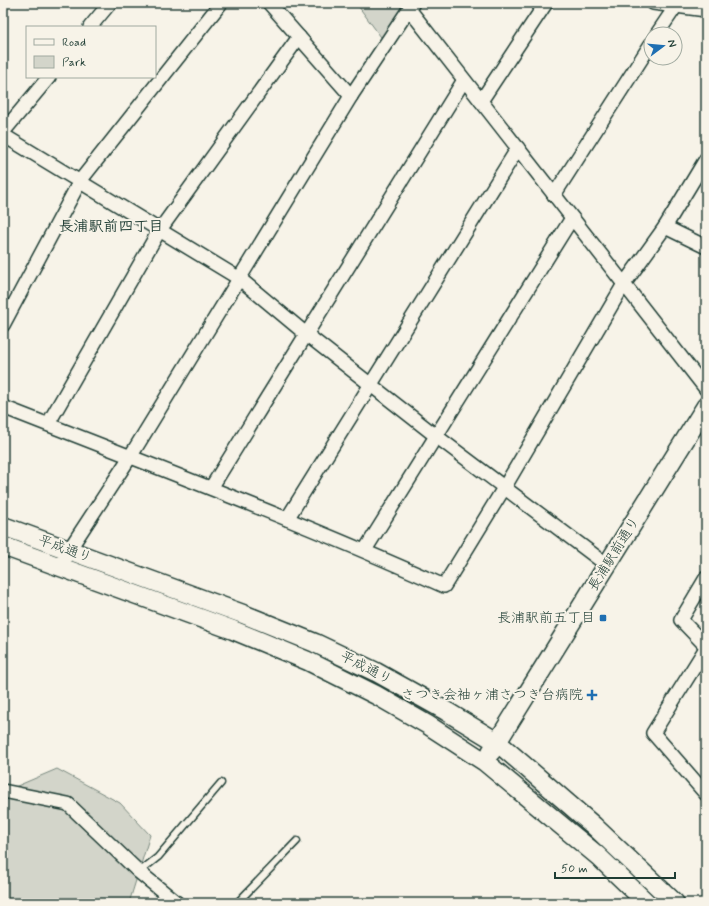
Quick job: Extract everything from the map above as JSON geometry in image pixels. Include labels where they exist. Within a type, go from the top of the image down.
[{"type":"street","points":[[91,26],[110,3]]},
{"type":"street","points":[[3,325],[80,181],[221,3]]},
{"type":"street","points":[[269,3],[351,96]]},
{"type":"street","points":[[481,101],[546,3]]},
{"type":"street","points":[[653,3],[676,4],[706,10]]},
{"type":"street","points":[[662,26],[676,4]]},
{"type":"street","points":[[62,568],[69,550],[130,457],[351,96],[411,6],[464,80],[706,389]]},
{"type":"street","points":[[48,424],[159,231],[299,36]]},
{"type":"street","points":[[554,194],[643,56]]},
{"type":"street","points":[[48,78],[3,134],[159,231],[240,279],[306,334],[436,436],[607,565]]},
{"type":"street","points":[[211,488],[464,80]]},
{"type":"street","points":[[287,519],[518,148]]},
{"type":"street","points":[[3,407],[365,550],[444,586],[504,488],[624,284],[665,227],[706,159]]},
{"type":"street","points":[[365,550],[572,218]]},
{"type":"street","points":[[665,227],[706,247]]},
{"type":"street","name":"長浦駅前通り","points":[[484,762],[706,406]]},
{"type":"street","name":"平成通り","points":[[3,526],[243,614],[315,643],[383,676],[446,711],[497,742],[594,826],[648,875],[675,903]]},
{"type":"street","name":"平成通り","points":[[3,546],[233,630],[308,661],[376,695],[428,725],[484,762],[598,856],[647,903]]},
{"type":"street","points":[[706,578],[682,620],[706,647],[653,733],[706,794]]},
{"type":"street","points":[[3,791],[68,804],[139,872],[177,903]]},
{"type":"lane","points":[[139,872],[158,857],[221,783]]},
{"type":"lane","points":[[236,903],[297,841]]},
{"type":"green space","points":[[356,3],[411,3],[386,44]]},
{"type":"green space","points":[[57,769],[120,803],[150,835],[129,903],[3,903],[3,792]]},
{"type":"place","name":"長浦駅前五丁目","points":[[603,618]]},
{"type":"place","name":"さつき会袖ヶ浦さつき台病院","points":[[592,695]]},
{"type":"district","name":"長浦駅前四丁目","points":[[111,227]]}]
